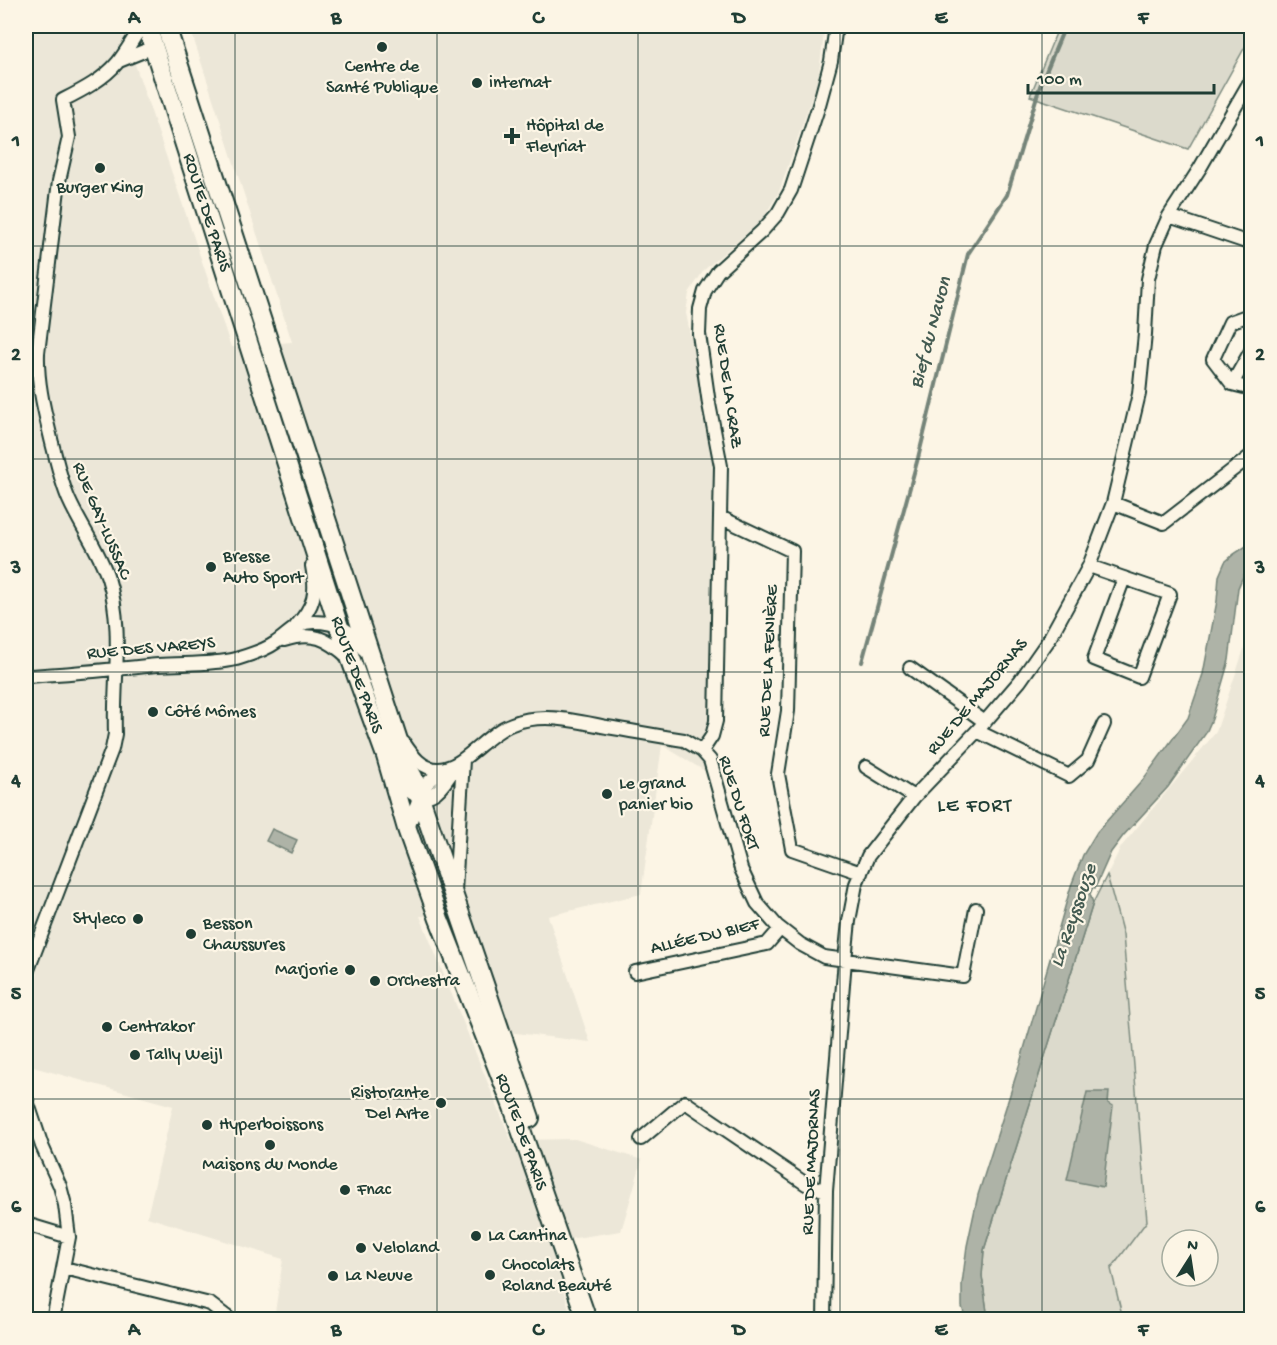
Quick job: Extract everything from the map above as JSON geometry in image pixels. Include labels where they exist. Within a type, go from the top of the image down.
[{"type":"main road","name":"ROUTE DE PARIS","points":[[145,26],[154,47],[339,627],[386,756],[407,829],[439,919],[513,1107],[587,1320]]},
{"type":"main road","name":"ROUTE DE PARIS","points":[[166,26],[394,729],[406,765],[413,777],[596,1320]]},
{"type":"street","name":"RUE GAY-LUSSAC","points":[[116,670],[115,607],[109,579],[99,553],[81,525],[68,498],[59,470],[37,377],[38,353],[59,181],[69,137],[63,100],[85,89],[119,61],[145,26]]},
{"type":"street","name":"RUE DE LA CRAZ","points":[[702,751],[712,736],[716,721],[720,466],[701,346],[700,309],[705,291],[718,271],[762,231],[778,213],[791,190],[819,105],[831,61],[836,26]]},
{"type":"street","name":"RUE GAY-LUSSAC","points":[[119,61],[154,47]]},
{"type":"street","name":"RUE DE MAJORNAS","points":[[824,1320],[826,1191],[845,960],[856,884],[868,856],[914,797],[1020,681],[1048,641],[1089,566],[1113,503],[1138,394],[1148,279],[1156,245],[1169,216],[1200,168],[1251,78]]},
{"type":"street","points":[[1169,216],[1251,244]]},
{"type":"street","points":[[1251,314],[1230,322],[1213,359],[1232,384],[1251,389]]},
{"type":"street","points":[[1232,384],[1251,349]]},
{"type":"street","points":[[1113,503],[1164,523],[1251,455]]},
{"type":"street","name":"RUE DES VAREYS","points":[[277,642],[295,626],[311,606],[315,592],[303,514]]},
{"type":"street","name":"RUE DE LA FENIÈRE","points":[[720,517],[792,551],[788,711],[778,774],[792,849],[861,873]]},
{"type":"street","points":[[1089,566],[1124,578],[1170,594],[1139,677],[1094,659],[1124,578]]},
{"type":"street","points":[[339,627],[353,602]]},
{"type":"street","points":[[295,626],[314,622],[339,627],[355,636],[374,665]]},
{"type":"street","name":"RUE DES VAREYS","points":[[26,676],[211,663],[235,659],[300,635],[326,633],[339,627]]},
{"type":"street","points":[[312,635],[330,642],[352,662]]},
{"type":"street","points":[[910,668],[981,726],[1070,776],[1088,760],[1104,724]]},
{"type":"street","points":[[26,969],[112,748],[115,734],[116,670]]},
{"type":"street","name":"RUE DU FORT","points":[[419,796],[428,796],[436,792],[460,762],[492,734],[511,724],[530,719],[554,718],[684,740],[702,751],[710,760],[741,869],[757,903],[780,929],[800,944],[824,957],[963,976],[976,909]]},
{"type":"street","points":[[394,729],[411,754],[423,765],[433,769],[443,769]]},
{"type":"street","points":[[386,756],[404,787],[412,794],[419,796]]},
{"type":"street","points":[[455,900],[460,762]]},
{"type":"street","name":"RUE DU FORT","points":[[407,829],[424,786],[443,769],[460,762]]},
{"type":"street","points":[[866,767],[914,797]]},
{"type":"street","name":"ALLÉE DU BIEF","points":[[634,972],[767,944],[780,929]]},
{"type":"street","points":[[26,1098],[42,1146],[60,1186],[69,1237],[52,1320]]},
{"type":"street","points":[[641,1138],[685,1102],[806,1184],[826,1191]]},
{"type":"street","points":[[26,1224],[69,1237]]},
{"type":"street","points":[[64,1268],[210,1304],[231,1320]]},
{"type":"shaded area","points":[[26,26],[122,26],[231,347],[292,342],[193,37],[199,26],[825,26],[818,80],[779,192],[762,220],[704,270],[689,293],[686,313],[715,461],[708,773],[662,745],[641,894],[548,916],[590,1042],[508,1032],[467,917],[420,916],[511,1140],[575,1139],[642,1160],[621,1231],[549,1242],[572,1319],[274,1319],[283,1259],[147,1217],[173,1106],[26,1065]]},
{"type":"shaded area","points":[[1059,26],[1251,26],[1251,36],[1188,149],[1030,96]]},
{"type":"shaded area","points":[[1251,628],[1251,1319],[1123,1319],[1111,1269],[1147,1220],[1123,935],[1107,875],[1121,847],[1216,732]]},
{"type":"shaded area","points":[[1107,875],[1123,935],[1147,1221],[1111,1269],[1123,1319],[988,1320],[982,1276],[984,1250],[1093,903]]},
{"type":"water","name":"La Reyssouze","points":[[1251,543],[1251,565],[1238,588],[1229,660],[1206,733],[1168,787],[1111,852],[1090,894],[1093,903],[984,1250],[982,1276],[988,1319],[966,1319],[962,1307],[962,1284],[967,1246],[978,1195],[1020,1063],[1071,886],[1083,855],[1097,832],[1142,781],[1188,718],[1203,674],[1217,601],[1219,576],[1225,562]]},
{"type":"water","points":[[272,829],[297,840],[291,853],[266,841]]},
{"type":"water","points":[[1087,1092],[1109,1092],[1108,1103],[1113,1106],[1103,1187],[1067,1180]]},
{"type":"waterway","name":"Bief du Navon","points":[[862,662],[918,458],[968,254],[1007,195],[1040,86],[1065,26]]},
{"type":"place","name":"Centre de Santé Publique","points":[[382,47]]},
{"type":"place","name":"internat","points":[[477,83]]},
{"type":"place","name":"Hôpital de Fleyriat","points":[[512,136]]},
{"type":"place","name":"Burger King","points":[[100,168]]},
{"type":"place","name":"Bresse Auto Sport","points":[[211,567]]},
{"type":"place","name":"Côté Mômes","points":[[153,712]]},
{"type":"place","name":"Le grand panier bio","points":[[607,794]]},
{"type":"place","name":"Styleco","points":[[138,919]]},
{"type":"place","name":"Besson Chaussures","points":[[191,934]]},
{"type":"place","name":"Marjorie","points":[[350,970]]},
{"type":"place","name":"Orchestra","points":[[375,981]]},
{"type":"place","name":"Centrakor","points":[[107,1027]]},
{"type":"place","name":"Tally Weijl","points":[[135,1055]]},
{"type":"place","name":"Ristorante Del Arte","points":[[441,1103]]},
{"type":"place","name":"Hyperboissons","points":[[207,1125]]},
{"type":"place","name":"Maisons du Monde","points":[[270,1145]]},
{"type":"place","name":"Fnac","points":[[345,1190]]},
{"type":"place","name":"La Cantina","points":[[476,1236]]},
{"type":"place","name":"Veloland","points":[[361,1248]]},
{"type":"place","name":"Chocolats Roland Beauté","points":[[490,1275]]},
{"type":"place","name":"La Neuve","points":[[333,1276]]},
{"type":"district","name":"LE FORT","points":[[975,807]]}]
